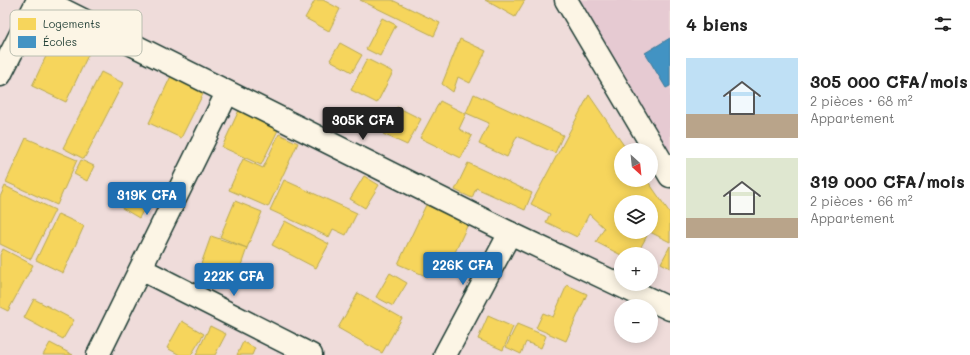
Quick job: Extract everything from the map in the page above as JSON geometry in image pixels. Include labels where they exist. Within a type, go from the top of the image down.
[{"type":"street","points":[[33,10],[38,0]]},
{"type":"street","points":[[43,0],[63,10]]},
{"type":"street","points":[[566,0],[670,176]]},
{"type":"street","points":[[142,50],[510,233],[670,309]]},
{"type":"street","points":[[0,75],[10,55]]},
{"type":"street","points":[[98,355],[227,93]]},
{"type":"street","points":[[445,355],[510,233]]},
{"type":"street","points":[[140,269],[311,355]]},
{"type":"shaded area","points":[[577,0],[670,0],[670,156]]},
{"type":"building: Logements","points":[[315,0],[323,0],[340,9],[329,31],[305,18]]},
{"type":"building: Logements","points":[[360,0],[392,0],[440,23],[434,36]]},
{"type":"building: Logements","points":[[485,0],[525,0],[515,17]]},
{"type":"building: Logements","points":[[382,18],[396,25],[380,56],[366,49]]},
{"type":"building: Logements","points":[[460,39],[486,51],[470,83],[458,77],[453,92],[442,84]]},
{"type":"building: Logements","points":[[340,43],[362,55],[352,72],[330,60]]},
{"type":"building: Logements","points":[[46,56],[88,56],[66,102],[32,86]]},
{"type":"building: Logements","points":[[367,59],[393,72],[377,103],[351,90]]},
{"type":"building: Logements","points":[[101,72],[123,83],[84,159],[63,148]]},
{"type":"building: Logements","points":[[171,76],[204,92],[181,138],[149,123]]},
{"type":"building: Logements","points":[[474,94],[563,135],[555,153],[517,136],[507,157],[479,144],[489,123],[466,113]]},
{"type":"building: Logements","points":[[589,95],[622,143],[614,143],[614,187],[652,187],[657,195],[614,195],[614,239],[645,239],[641,247],[614,247],[614,251],[596,242],[604,228],[589,214],[577,237],[546,222],[550,214],[531,204]]},
{"type":"building: Logements","points":[[440,101],[466,114],[459,129],[472,136],[461,158],[420,138]]},
{"type":"building: Logements","points":[[397,107],[421,119],[407,145],[383,134]]},
{"type":"building: Logements","points":[[240,108],[280,126],[261,165],[222,147]]},
{"type":"building: Logements","points":[[279,134],[298,143],[268,207],[229,190],[243,159],[263,168]]},
{"type":"building: Logements","points":[[26,138],[77,160],[57,205],[6,182]]},
{"type":"building: Logements","points":[[81,160],[94,166],[87,181],[74,174]]},
{"type":"building: Logements","points":[[468,163],[532,193],[525,210],[476,188],[472,198],[455,190]]},
{"type":"building: Logements","points":[[364,176],[379,185],[365,208],[350,199]]},
{"type":"building: Logements","points":[[284,180],[357,213],[346,235],[333,229],[329,237],[270,210]]},
{"type":"building: Logements","points":[[135,185],[152,195],[139,218],[122,208]]},
{"type":"building: Logements","points":[[5,186],[55,210],[31,259],[0,244],[0,197]]},
{"type":"building: Logements","points":[[658,196],[670,213],[670,242],[658,236]]},
{"type":"building: Logements","points":[[235,201],[262,212],[247,248],[220,237]]},
{"type":"building: Logements","points":[[426,205],[468,224],[451,261],[438,255],[428,277],[398,264]]},
{"type":"building: Logements","points":[[58,214],[84,226],[63,273],[36,260]]},
{"type":"building: Logements","points":[[285,221],[329,244],[316,268],[272,245]]},
{"type":"building: Logements","points":[[211,236],[247,248],[236,280],[200,267]]},
{"type":"building: Logements","points":[[670,246],[670,268],[661,263]]},
{"type":"building: Logements","points":[[3,249],[33,265],[8,311],[0,307],[0,255]]},
{"type":"building: Logements","points":[[390,273],[407,283],[393,306],[376,297]]},
{"type":"building: Logements","points":[[567,285],[587,294],[566,341],[536,328],[543,313],[553,317]]},
{"type":"building: Logements","points":[[358,293],[402,318],[382,353],[338,328]]},
{"type":"building: Logements","points":[[34,299],[74,320],[63,339],[24,318]]},
{"type":"building: Logements","points":[[488,316],[513,327],[503,350],[478,339]]},
{"type":"building: Logements","points":[[182,321],[204,334],[191,355],[180,355],[167,348]]},
{"type":"building: Logements","points":[[517,324],[546,336],[541,348],[526,342],[521,354],[506,347]]},
{"type":"building: Logements","points":[[210,326],[226,334],[215,355],[196,355]]},
{"type":"building: Logements","points":[[243,342],[255,348],[252,355],[237,355]]},
{"type":"building: Logements","points":[[50,343],[73,355],[43,355]]},
{"type":"building: Écoles","points":[[670,38],[670,86],[666,88],[645,53]]}]
